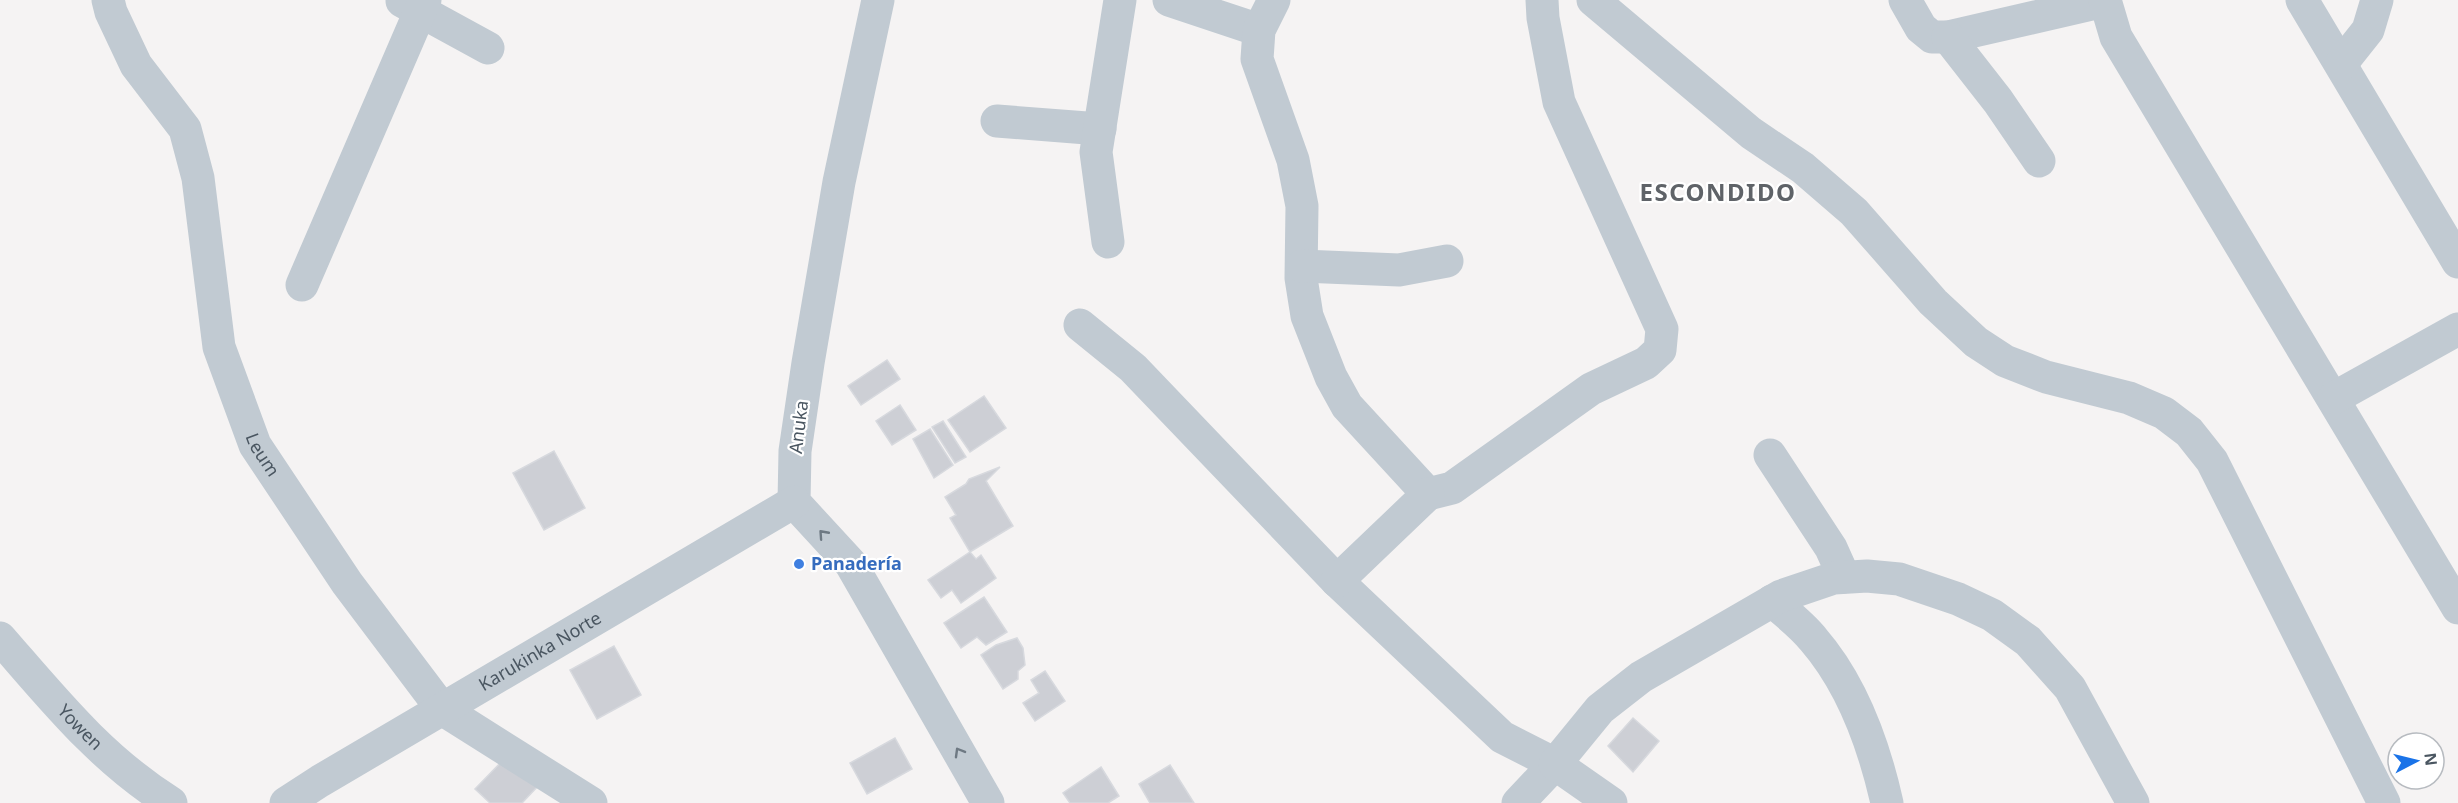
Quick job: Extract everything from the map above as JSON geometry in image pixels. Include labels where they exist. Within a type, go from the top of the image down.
[{"type":"street","name":"Leum","points":[[108,0],[111,12],[136,65],[185,129],[198,178],[219,347],[255,445],[347,583],[442,709],[591,803]]},
{"type":"street","name":"Anuka","points":[[794,502],[795,451],[812,340],[839,182],[878,0]]},
{"type":"street","points":[[1108,242],[1096,152],[1120,0]]},
{"type":"street","points":[[1169,0],[1259,30]]},
{"type":"street","points":[[1274,0],[1259,30],[1257,58],[1293,160],[1302,206],[1302,266],[1307,316],[1331,377],[1347,406],[1428,494]]},
{"type":"street","points":[[1337,581],[1428,494],[1452,488],[1591,388],[1646,363],[1660,350],[1662,329],[1559,102],[1543,18],[1542,0]]},
{"type":"street","points":[[1593,0],[1751,133],[1803,168],[1854,212],[1933,302],[1976,342],[2005,361],[2046,377],[2129,398],[2164,413],[2189,432],[2212,461],[2384,803]]},
{"type":"street","points":[[1905,0],[1921,28],[1932,38],[1948,37],[2105,1],[2116,37],[2458,608]]},
{"type":"street","points":[[2302,0],[2458,262]]},
{"type":"street","points":[[2341,64],[2368,30],[2377,0]]},
{"type":"street","points":[[302,285],[415,3],[488,48]]},
{"type":"street","points":[[1948,37],[1998,100],[2039,161]]},
{"type":"street","points":[[998,121],[1100,129]]},
{"type":"street","points":[[1302,266],[1399,270],[1447,261]]},
{"type":"street","points":[[1080,325],[1132,368],[1337,581],[1502,737],[1555,764],[1611,803]]},
{"type":"street","points":[[2334,398],[2458,329]]},
{"type":"street","points":[[1770,455],[1831,549],[1844,577]]},
{"type":"street","name":"Karukinka Norte","points":[[286,803],[794,502]]},
{"type":"street","points":[[794,502],[851,564],[988,803]]},
{"type":"street","points":[[1518,803],[1555,764],[1600,710],[1641,677],[1781,596],[1834,578],[1866,576],[1899,579],[1958,598],[1992,615],[2028,641],[2070,688],[2133,803]]},
{"type":"street","points":[[1772,601],[1812,637],[1835,667],[1862,720],[1880,768],[1887,803]]},
{"type":"street","name":"Yowen","points":[[0,639],[90,741],[136,780],[171,803]]},
{"type":"building","points":[[887,360],[900,379],[861,405],[848,386]]},
{"type":"building","points":[[984,396],[1006,428],[970,452],[948,420]]},
{"type":"building","points":[[900,405],[916,430],[892,445],[876,421]]},
{"type":"building","points":[[943,421],[966,457],[955,463],[932,427]]},
{"type":"building","points":[[930,429],[953,465],[934,478],[913,439]]},
{"type":"building","points":[[554,451],[585,508],[544,530],[513,473]]},
{"type":"building","points":[[1000,467],[986,481],[1013,526],[970,552],[950,518],[956,515],[945,497],[966,484],[969,479]]},
{"type":"building","points":[[970,552],[976,559],[981,555],[996,578],[961,603],[952,590],[941,598],[928,580]]},
{"type":"building","points":[[984,597],[1007,632],[986,645],[977,637],[961,648],[944,623]]},
{"type":"building","points":[[1017,638],[1023,648],[1025,665],[1018,671],[1018,679],[1003,689],[981,655],[996,645]]},
{"type":"building","points":[[614,646],[641,695],[597,719],[570,670]]},
{"type":"building","points":[[1045,671],[1065,701],[1035,721],[1023,703],[1039,693],[1031,680]]},
{"type":"building","points":[[1633,718],[1659,741],[1633,772],[1608,746]]},
{"type":"building","points":[[895,738],[912,769],[867,794],[850,763]]},
{"type":"building","points":[[507,756],[539,785],[522,803],[490,803],[475,789]]},
{"type":"building","points":[[1170,765],[1194,803],[1150,803],[1139,784]]},
{"type":"building","points":[[1101,767],[1119,796],[1108,803],[1070,803],[1063,793]]},
{"type":"place","name":"Panadería","points":[[799,564]]},
{"type":"district","name":"ESCONDIDO","points":[[1718,193]]}]
